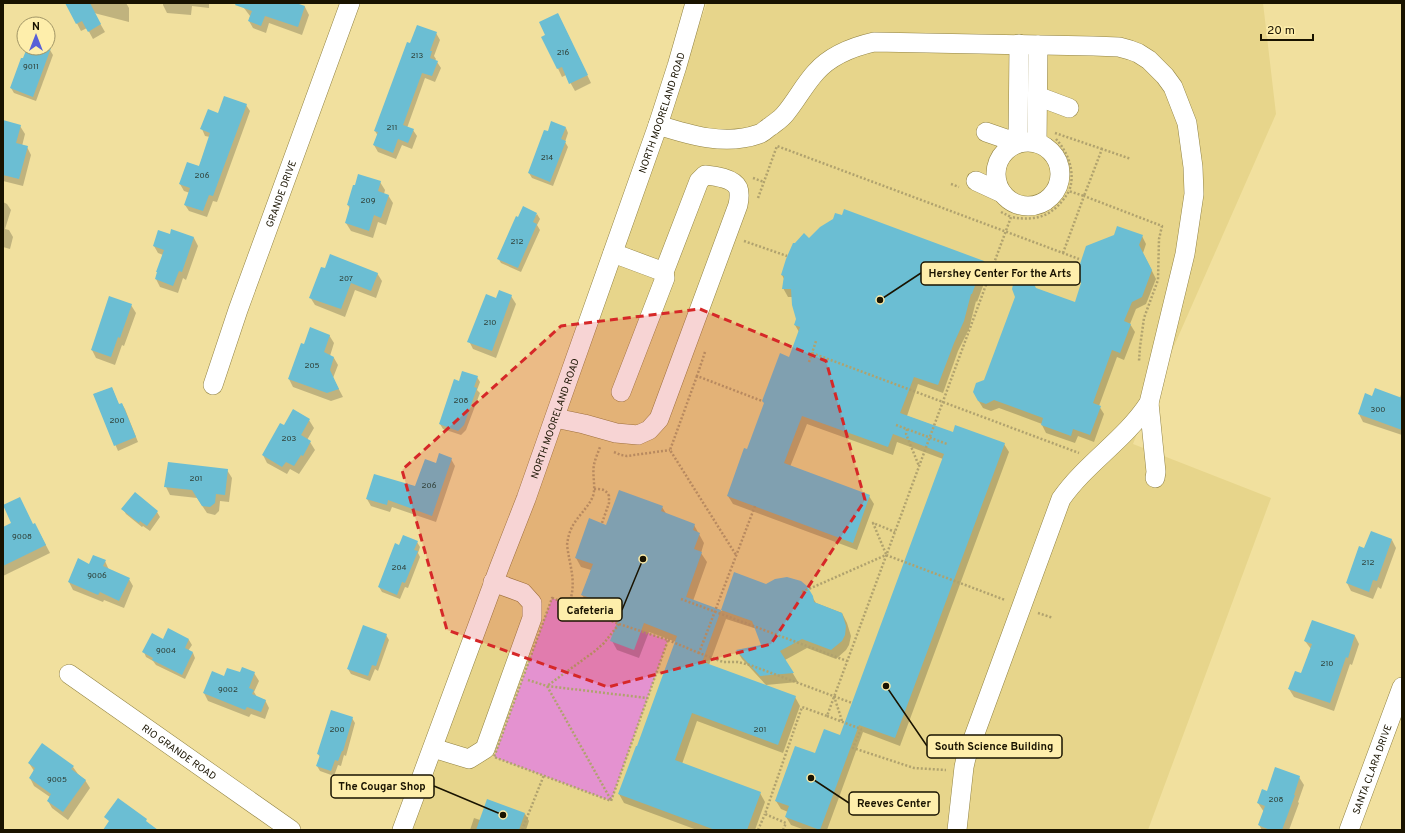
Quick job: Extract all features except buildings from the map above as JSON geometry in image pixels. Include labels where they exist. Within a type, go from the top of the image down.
[{"type":"street","name":"GRANDE DRIVE","points":[[213,386],[238,310],[350,3]]},
{"type":"street","name":"NORTH MOORELAND ROAD","points":[[402,830],[493,582],[526,500],[658,125],[695,3]]},
{"type":"street","points":[[658,125],[698,137],[721,140],[760,134],[784,115],[816,72],[829,61],[857,46],[874,42],[1119,47],[1138,53],[1149,60],[1173,87],[1187,123],[1193,167],[1194,194],[1184,254],[1149,403],[1156,472],[1155,478]]},
{"type":"street","points":[[1018,143],[1019,44]]},
{"type":"street","points":[[1037,143],[1038,45]]},
{"type":"street","points":[[1037,96],[1068,108]]},
{"type":"street","points":[[986,132],[1018,143]]},
{"type":"street","points":[[1018,143],[1037,143],[1046,147],[1053,153],[1059,166],[1060,179],[1052,196],[1040,204],[1026,206],[1017,204],[1009,200],[1002,193],[997,184],[997,164],[1002,155],[1009,148],[1018,143]]},
{"type":"street","points":[[555,418],[616,433],[638,435],[649,430],[659,419],[738,205],[738,188],[731,181],[716,176],[705,175],[700,181],[664,272],[664,278],[622,392]]},
{"type":"street","points":[[976,181],[1002,193]]},
{"type":"street","points":[[613,253],[664,272]]},
{"type":"street","points":[[957,830],[966,758],[1013,603],[1061,499],[1075,481],[1087,456],[1139,418],[1149,403]]},
{"type":"street","points":[[433,748],[469,759],[485,748],[532,618],[532,603],[523,593],[493,582]]},
{"type":"street","name":"RIO GRANDE ROAD","points":[[68,674],[291,830]]},
{"type":"street","name":"SANTA CLARA DRIVE","points":[[1349,830],[1402,687]]},
{"type":"path","points":[[827,716],[1011,217],[1034,219],[1047,215],[1065,199],[1072,183],[1072,173],[1068,159],[1062,145],[1054,137],[1053,132],[1131,159]]},
{"type":"path","points":[[756,204],[777,146],[1079,258]]},
{"type":"path","points":[[1063,253],[1102,149]]},
{"type":"path","points":[[1069,190],[1162,226],[1159,239],[1158,280],[1144,318],[1140,347],[1140,366]]},
{"type":"path","points":[[741,248],[744,241],[786,256]]},
{"type":"path","points":[[809,362],[816,341]]},
{"type":"path","points":[[707,346],[670,450],[736,555]]},
{"type":"path","points":[[812,353],[1087,456]]},
{"type":"path","points":[[697,376],[762,401]]},
{"type":"path","points":[[896,424],[947,444]]},
{"type":"path","points":[[907,429],[906,434],[919,467]]},
{"type":"path","points":[[569,604],[573,594],[574,581],[567,546],[569,533],[574,523],[589,504],[592,497],[594,489],[594,464],[606,430]]},
{"type":"path","points":[[1078,452],[1087,456]]},
{"type":"path","points":[[1073,457],[1078,452]]},
{"type":"path","points":[[594,489],[605,490],[609,496],[609,503],[602,523]]},
{"type":"path","points":[[699,653],[755,506]]},
{"type":"path","points":[[886,555],[873,524],[895,532]]},
{"type":"path","points":[[802,592],[886,555],[1053,618]]},
{"type":"path","points":[[1008,593],[1013,603]]},
{"type":"path","points":[[611,801],[494,757],[552,598],[619,624],[668,640],[722,662],[738,662],[750,665],[852,703]]},
{"type":"path","points":[[681,599],[847,661]]},
{"type":"path","points":[[547,686],[595,651],[604,643],[619,624]]},
{"type":"path","points":[[611,801],[668,640]]},
{"type":"path","points":[[523,678],[547,686],[647,698]]},
{"type":"path","points":[[547,686],[611,801]]},
{"type":"path","points":[[834,696],[842,722]]},
{"type":"path","points":[[758,830],[765,814],[802,707],[861,729],[854,748],[914,768],[947,770],[946,777]]},
{"type":"path","points":[[522,830],[544,775]]},
{"type":"path","points":[[765,814],[786,823],[783,830]]},
{"type":"highlighted area","points":[[700,309],[826,361],[865,500],[771,644],[608,687],[447,630],[402,470],[561,326]]},
{"type":"shaded area","points":[[707,3],[1263,3],[1276,114],[1149,403],[1133,444],[1271,498],[1148,830],[405,830]]},
{"type":"shaded area","points":[[552,598],[668,640],[611,801],[494,757]]},
{"type":"place","name":"Hershey Center For the Arts","points":[[880,300]]},
{"type":"place","name":"Cafeteria","points":[[643,559]]},
{"type":"place","name":"South Science Building","points":[[886,686]]},
{"type":"place","name":"Reeves Center","points":[[811,778]]},
{"type":"place","name":"The Cougar Shop","points":[[503,815]]}]
